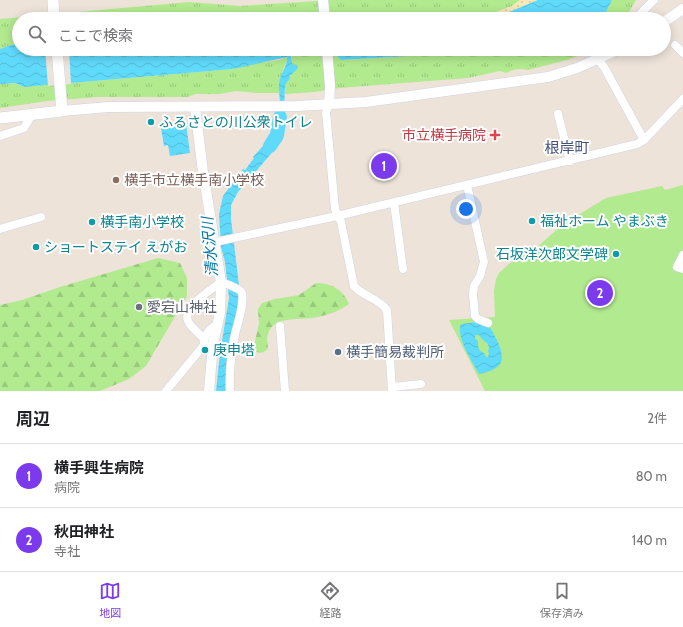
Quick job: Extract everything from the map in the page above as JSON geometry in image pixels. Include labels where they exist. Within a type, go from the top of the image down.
[{"type":"main road","points":[[53,0],[54,12]]},
{"type":"main road","points":[[0,118],[62,110],[58,56]]},
{"type":"street","points":[[323,0],[324,12]]},
{"type":"street","points":[[642,12],[654,0]]},
{"type":"street","points":[[671,17],[683,9]]},
{"type":"street","points":[[675,45],[683,53]]},
{"type":"street","points":[[328,56],[330,86],[329,105],[326,112],[335,210],[341,222],[354,286],[359,291],[382,303],[387,310],[392,389],[421,384]]},
{"type":"street","points":[[62,110],[108,107],[329,105],[366,102],[548,77],[568,72],[605,56]]},
{"type":"street","points":[[598,59],[644,140]]},
{"type":"street","points":[[217,242],[394,203],[467,184],[570,161],[637,144],[644,140],[683,99]]},
{"type":"street","points":[[195,107],[203,172],[217,242],[223,282],[220,312],[213,344],[209,391]]},
{"type":"street","points":[[0,136],[24,128],[32,114]]},
{"type":"street","points":[[558,114],[570,161]]},
{"type":"street","points":[[467,184],[484,262],[480,276],[474,286],[473,294],[475,316],[478,319],[488,323]]},
{"type":"street","points":[[394,203],[403,269]]},
{"type":"street","points":[[0,229],[41,217]]},
{"type":"street","points":[[683,255],[677,267],[683,269]]},
{"type":"street","points":[[223,282],[242,290],[240,320],[234,337],[231,359],[230,391]]},
{"type":"street","points":[[204,339],[188,322],[187,317],[189,310],[195,302],[223,282]]},
{"type":"street","points":[[171,389],[204,345],[204,339],[208,330],[218,324]]},
{"type":"street","points":[[280,326],[285,391]]},
{"type":"green space","points":[[333,0],[520,0],[512,6],[496,12],[78,12],[189,2],[240,6]]},
{"type":"green space","points":[[612,0],[636,0],[629,12],[606,12]]},
{"type":"green space","points":[[12,18],[12,45],[0,49],[0,19]]},
{"type":"green space","points":[[293,56],[337,56],[341,60],[407,56],[578,56],[528,70],[517,69],[506,73],[500,71],[468,78],[339,88],[315,92],[285,94],[286,82],[298,66],[292,65],[291,60]]},
{"type":"green space","points":[[288,58],[279,83],[279,93],[236,91],[219,94],[195,94],[188,97],[98,97],[47,101],[0,108],[0,84],[15,83],[24,87],[233,69]]},
{"type":"green space","points":[[683,185],[683,391],[485,391],[449,320],[495,317],[494,291],[496,279],[499,273],[509,264],[536,248],[562,225],[606,198],[662,186],[665,190]]},
{"type":"green space","points":[[158,258],[180,263],[187,278],[187,296],[146,366],[129,379],[100,391],[0,391],[0,305],[22,300],[60,287]]},
{"type":"green space","points":[[316,283],[327,284],[336,288],[343,294],[349,304],[327,315],[287,320],[275,324],[267,336],[268,349],[262,353],[255,351],[255,341],[259,324],[258,309],[262,303],[299,295]]},
{"type":"sand","points":[[520,0],[537,0],[509,12],[496,12],[512,6]]},
{"type":"water","points":[[538,0],[612,0],[606,12],[509,12]]},
{"type":"water","points":[[11,45],[12,56],[291,56],[292,64],[298,66],[286,83],[285,126],[282,141],[238,192],[231,205],[231,219],[239,285],[239,303],[227,391],[216,391],[220,353],[229,298],[225,262],[221,247],[219,214],[223,196],[243,169],[245,170],[254,158],[253,157],[277,130],[280,130],[281,119],[279,83],[287,57],[233,69],[24,87],[15,83],[0,84],[0,49]]},
{"type":"water","points":[[337,56],[407,56],[341,60]]},
{"type":"water","points":[[186,124],[190,153],[170,156],[168,145],[164,146],[161,128]]},
{"type":"water","points":[[477,322],[489,326],[502,353],[501,362],[498,367],[479,374],[462,342],[460,335],[461,324]],"holes":[[[475,335],[479,335],[488,344],[488,357],[480,351],[478,341],[475,338]]]},
{"type":"pier","points":[[46,56],[69,56],[71,84],[48,86]]},
{"type":"waterway","name":"清水沢川","points":[[270,146],[277,135],[280,117]]},
{"type":"place","name":"ふるさとの川公衆トイレ","points":[[151,122]]},
{"type":"place","name":"市立横手病院","points":[[495,135]]},
{"type":"place","name":"横手興生病院","points":[[384,166]]},
{"type":"place","name":"横手市立横手南小学校","points":[[116,180]]},
{"type":"place","name":"福祉ホーム やまぶき","points":[[532,221]]},
{"type":"place","name":"横手南小学校","points":[[92,222]]},
{"type":"place","name":"ショートステイ えがお","points":[[36,247]]},
{"type":"place","name":"石坂洋次郎文学碑","points":[[616,254]]},
{"type":"place","name":"秋田神社","points":[[600,293]]},
{"type":"place","name":"愛宕山神社","points":[[139,307]]},
{"type":"place","name":"庚申塔","points":[[205,350]]},
{"type":"place","name":"横手簡易裁判所","points":[[338,352]]},
{"type":"district","name":"根岸町","points":[[567,148]]}]
